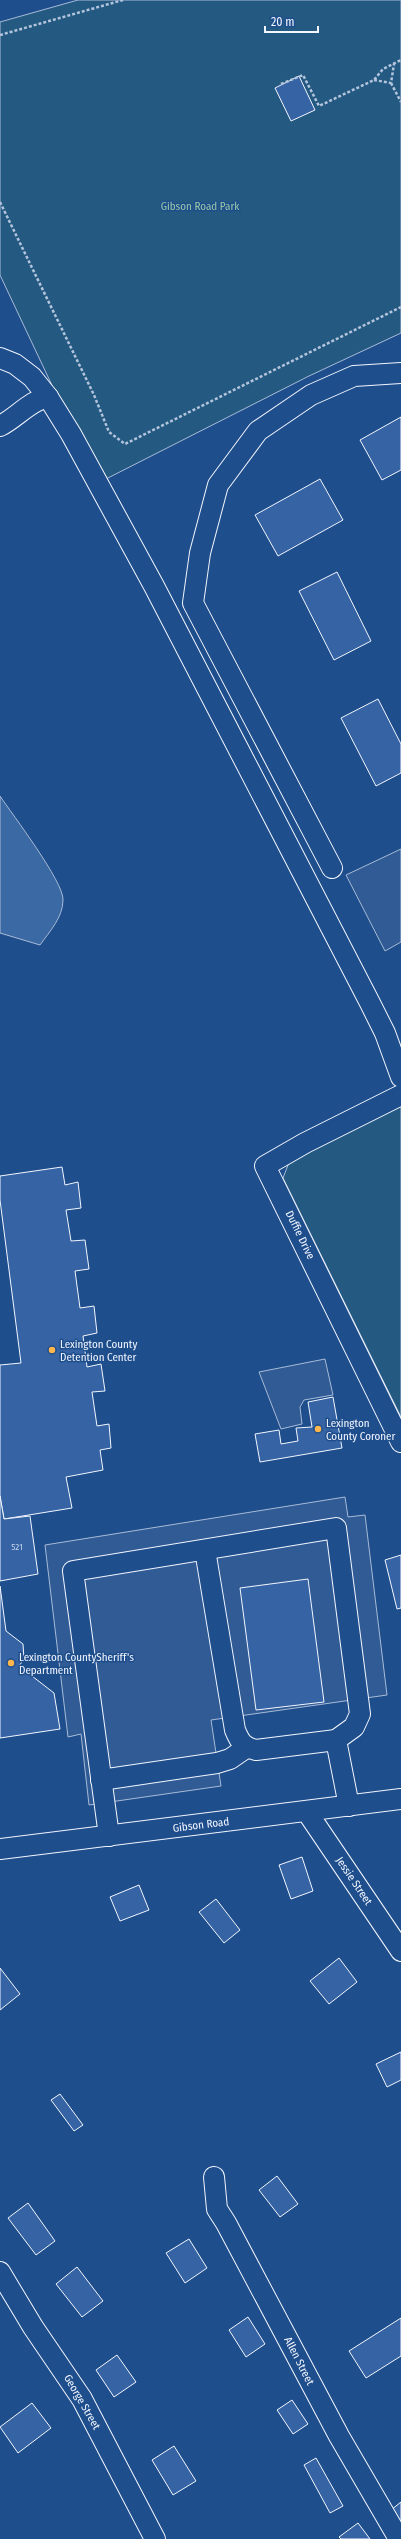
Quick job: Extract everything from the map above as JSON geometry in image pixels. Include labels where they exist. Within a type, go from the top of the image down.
[{"type":"street","points":[[0,358],[15,364],[27,373],[48,397],[75,441],[158,593],[370,1003],[385,1034],[401,1077]]},
{"type":"street","points":[[332,868],[193,603],[200,553],[218,485],[258,432],[311,395],[354,376],[401,373]]},
{"type":"street","points":[[0,426],[13,420],[38,398],[48,397]]},
{"type":"street","name":"Duffie Drive","points":[[401,1095],[305,1143],[265,1166],[401,1442]]},
{"type":"street","points":[[109,1836],[73,1571],[336,1528],[360,1714],[354,1727],[336,1740],[256,1750],[246,1748],[239,1740],[235,1730],[205,1550]]},
{"type":"street","points":[[336,1740],[349,1806]]},
{"type":"street","points":[[101,1780],[217,1763],[230,1759],[246,1748]]},
{"type":"street","name":"Gibson Road","points":[[0,1849],[307,1812],[401,1799]]},
{"type":"street","name":"Jessie Street","points":[[307,1812],[401,1951]]},
{"type":"street","name":"Allen Street","points":[[214,2177],[217,2209],[226,2223],[339,2436],[398,2539]]},
{"type":"street","name":"George Street","points":[[0,2272],[33,2327],[82,2399],[155,2539]]},
{"type":"path","points":[[0,35],[123,0]]},
{"type":"path","points":[[281,84],[303,75],[319,106],[374,80],[383,69],[401,60]]},
{"type":"path","points":[[394,64],[391,83],[401,102]]},
{"type":"path","points":[[374,80],[391,83]]},
{"type":"path","points":[[0,202],[94,395],[109,432],[125,444],[401,307]]},
{"type":"green space","name":"Gibson Road Park","points":[[78,0],[401,0],[401,333],[309,376],[98,483],[0,275],[0,22]]},
{"type":"green space","points":[[401,1106],[401,1417],[283,1178],[290,1160]]},
{"type":"shaded area","points":[[0,796],[47,864],[61,891],[63,900],[61,912],[55,924],[40,945],[0,933]]},
{"type":"shaded area","points":[[401,849],[401,942],[385,951],[346,875]]},
{"type":"shaded area","points":[[325,1359],[333,1395],[304,1400],[300,1407],[302,1424],[281,1429],[259,1372]]},
{"type":"shaded area","points":[[345,1497],[348,1517],[365,1515],[387,1695],[211,1720],[221,1786],[89,1805],[81,1734],[68,1737],[45,1545]]},
{"type":"building","points":[[299,76],[315,110],[291,121],[275,88]]},
{"type":"building","points":[[401,417],[401,470],[382,480],[360,440]]},
{"type":"building","points":[[320,479],[343,520],[278,556],[255,515]]},
{"type":"building","points":[[337,572],[371,641],[334,660],[299,591]]},
{"type":"building","points":[[378,699],[401,744],[401,773],[376,786],[341,718]]},
{"type":"building","name":"Lexington County Detention Center","points":[[62,1167],[65,1185],[78,1182],[81,1208],[66,1210],[71,1241],[85,1240],[89,1269],[75,1271],[80,1308],[94,1306],[97,1333],[83,1336],[87,1367],[101,1364],[105,1391],[92,1392],[97,1426],[109,1424],[111,1448],[100,1450],[103,1470],[66,1477],[72,1508],[4,1519],[0,1496],[0,1365],[21,1363],[0,1200],[0,1176]]},
{"type":"building","name":"Lexington County Coroner","points":[[333,1397],[342,1448],[260,1462],[255,1434],[279,1430],[281,1444],[298,1441],[296,1428],[312,1427],[308,1402]]},
{"type":"building","points":[[0,1496],[4,1519],[30,1516],[38,1574],[0,1581]]},
{"type":"building","points":[[401,1555],[401,1608],[397,1609],[385,1560]]},
{"type":"building","points":[[308,1579],[324,1702],[256,1710],[240,1588]]},
{"type":"building","name":"Lexington CountySheriff's Department","points":[[0,1586],[6,1631],[23,1644],[24,1659],[19,1666],[54,1693],[60,1729],[0,1738]]},
{"type":"building","points":[[302,1857],[313,1891],[291,1899],[279,1865]]},
{"type":"building","points":[[139,1885],[149,1910],[120,1921],[110,1897]]},
{"type":"building","points":[[216,1899],[240,1930],[224,1943],[199,1912]]},
{"type":"building","points":[[339,1958],[357,1982],[329,2004],[310,1981]]},
{"type":"building","points":[[0,1968],[20,1994],[0,2010]]},
{"type":"building","points":[[401,2052],[401,2080],[387,2087],[376,2064]]},
{"type":"building","points":[[60,2094],[83,2125],[74,2131],[51,2100]]},
{"type":"building","points":[[277,2176],[298,2204],[280,2217],[259,2190]]},
{"type":"building","points":[[28,2203],[55,2241],[36,2255],[8,2218]]},
{"type":"building","points":[[189,2239],[207,2268],[185,2283],[166,2253]]},
{"type":"building","points":[[77,2267],[103,2301],[82,2317],[56,2284]]},
{"type":"building","points":[[248,2317],[265,2344],[246,2357],[229,2330]]},
{"type":"building","points":[[401,2318],[401,2356],[366,2378],[349,2351]]},
{"type":"building","points":[[117,2355],[136,2382],[114,2397],[96,2370]]},
{"type":"building","points":[[292,2400],[308,2424],[293,2434],[277,2410]]},
{"type":"building","points":[[32,2403],[51,2428],[18,2453],[0,2427]]},
{"type":"building","points":[[174,2446],[196,2481],[173,2495],[152,2460]]},
{"type":"building","points":[[316,2458],[343,2506],[330,2513],[304,2465]]},
{"type":"building","points":[[401,2502],[401,2523],[391,2510]]},
{"type":"building","points":[[358,2523],[370,2539],[341,2539],[339,2537]]},
{"type":"place","name":"Lexington County Detention Center","points":[[52,1350]]},
{"type":"place","name":"Lexington County Coroner","points":[[318,1429]]},
{"type":"place","name":"Lexington CountySheriff's Department","points":[[11,1663]]}]
